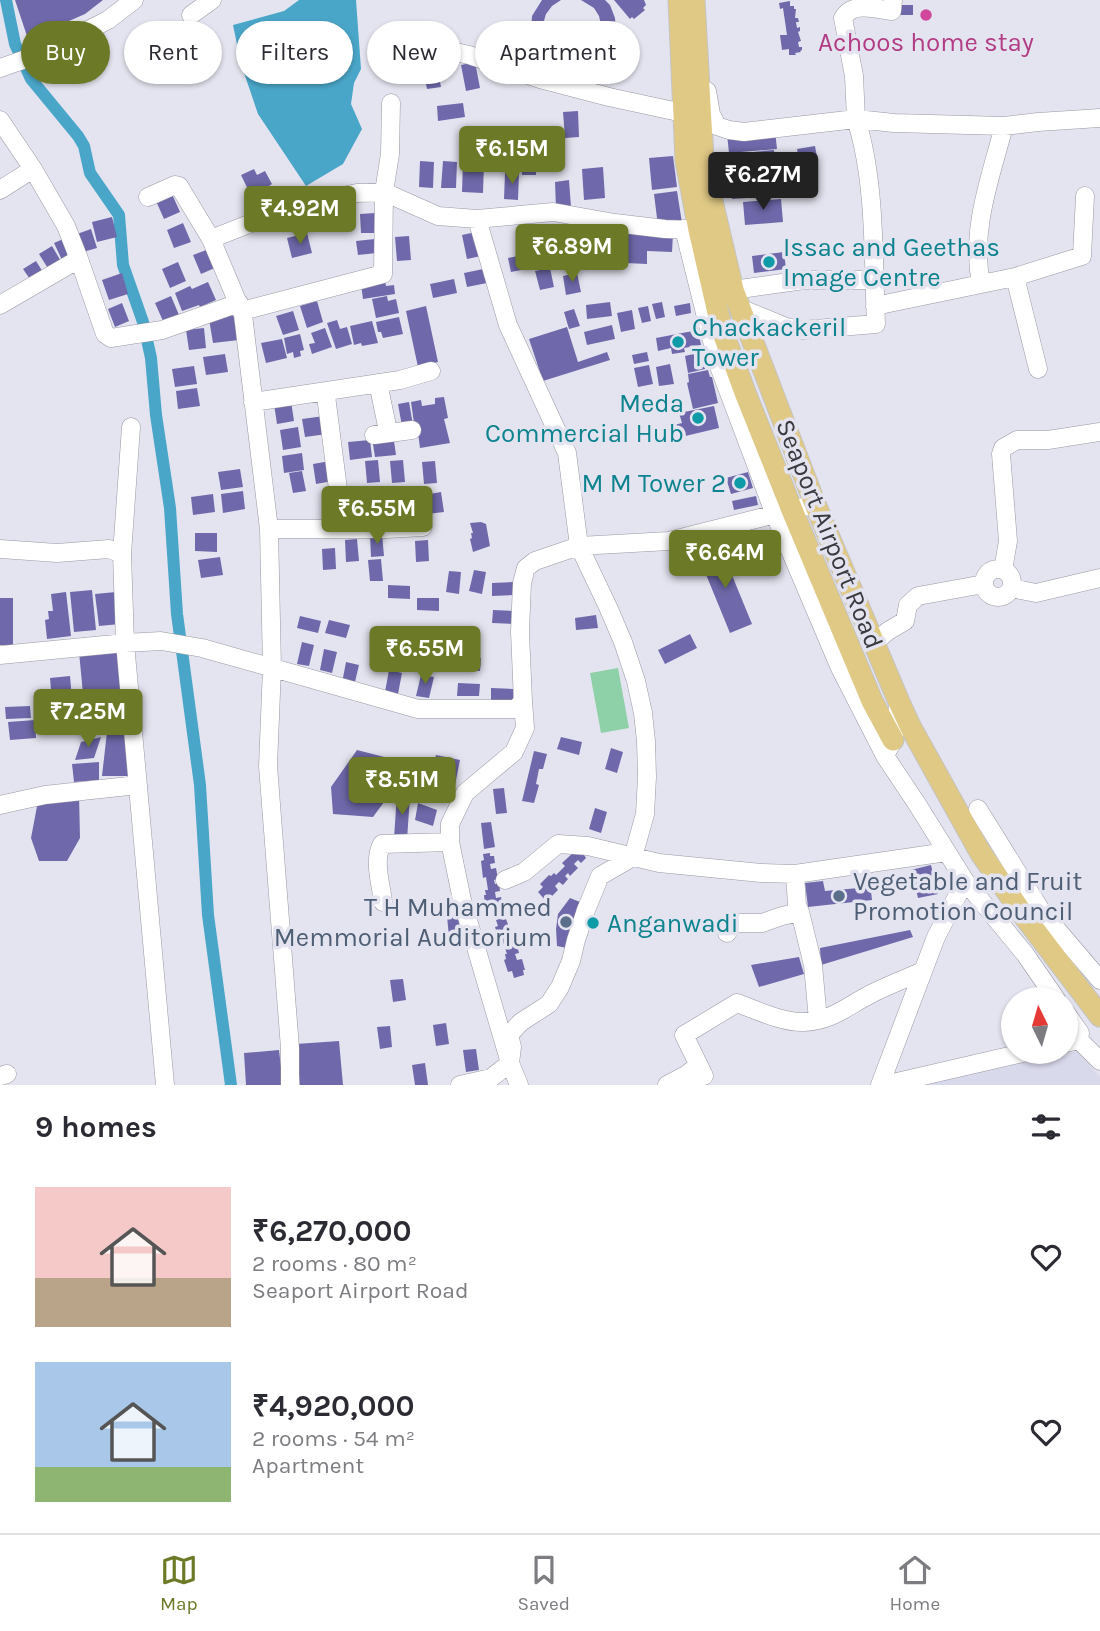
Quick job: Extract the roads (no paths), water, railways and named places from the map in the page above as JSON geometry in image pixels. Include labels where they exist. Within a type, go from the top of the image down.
[{"type":"main road","name":"Seaport Airport Road","points":[[679,0],[691,113],[737,299],[815,504],[910,726],[980,852],[1024,916],[1100,1016]]},
{"type":"main road","name":"Seaport Airport Road","points":[[694,0],[700,91],[691,113],[686,161],[691,230],[783,512],[872,701],[889,748]]},
{"type":"street","points":[[5,66],[43,53],[108,20],[134,0]]},
{"type":"street","points":[[191,15],[212,0]]},
{"type":"street","points":[[737,299],[786,327],[803,330],[876,324],[871,201],[856,119],[854,76],[843,18],[850,9],[858,7],[892,11],[893,0]]},
{"type":"street","points":[[461,53],[540,79],[610,97],[691,113]]},
{"type":"street","points":[[698,61],[705,78],[711,114],[717,126],[729,130],[744,131],[856,119],[894,123],[1004,126],[1100,118]]},
{"type":"street","points":[[0,120],[33,169],[66,226],[104,334],[111,338],[162,330],[240,307],[383,274],[384,192],[390,155],[391,103]]},
{"type":"street","points":[[981,283],[977,266],[979,225],[1004,126]]},
{"type":"street","points":[[0,190],[33,169]]},
{"type":"street","points":[[148,197],[175,185],[179,186],[211,240],[240,307],[269,529],[272,668],[268,766],[290,1048],[290,1085]]},
{"type":"street","points":[[211,240],[289,208],[357,193],[384,192],[438,216],[477,219],[554,212],[615,223],[691,230]]},
{"type":"street","points":[[875,306],[1015,276],[1082,257],[1085,196]]},
{"type":"street","points":[[460,1085],[491,1078],[510,1063],[512,1047],[509,1035],[521,1022],[549,1003],[560,987],[600,876],[633,857],[645,814],[646,753],[643,713],[636,681],[623,642],[579,546],[567,453],[508,324],[477,219]]},
{"type":"street","points":[[0,305],[79,259]]},
{"type":"street","points":[[1015,276],[1038,369]]},
{"type":"street","points":[[737,299],[804,280],[874,280]]},
{"type":"street","points":[[253,402],[400,380],[431,371]]},
{"type":"street","points":[[379,383],[387,426],[382,434],[412,429]]},
{"type":"street","points":[[319,392],[326,396],[342,528]]},
{"type":"street","points":[[131,427],[122,554],[125,643],[165,1085]]},
{"type":"street","points":[[1003,570],[1008,541],[1001,454],[1003,448],[1017,440],[1048,440],[1100,432]]},
{"type":"street","points":[[519,1085],[510,1063],[468,920],[450,842],[450,824],[465,793],[514,752],[524,728],[520,632],[522,583],[526,568],[535,561],[579,546],[669,541],[815,504]]},
{"type":"street","points":[[269,529],[423,527]]},
{"type":"street","points":[[0,550],[57,553],[108,549],[122,554]]},
{"type":"street","points":[[996,569],[1009,574],[1012,581],[1011,588],[999,597],[986,591],[984,583],[985,577],[996,569]]},
{"type":"street","points":[[1011,588],[1036,593],[1100,578]]},
{"type":"street","points":[[874,643],[905,621],[908,605],[918,596],[984,583]]},
{"type":"street","points":[[0,655],[162,641],[202,648],[418,709],[516,709],[523,701]]},
{"type":"street","points":[[899,702],[889,748],[918,804],[965,881],[1025,954],[1048,987]]},
{"type":"street","points":[[0,805],[45,795],[138,785]]},
{"type":"street","points":[[978,808],[1042,912],[1100,980]]},
{"type":"street","points":[[383,902],[378,859],[383,844],[450,842]]},
{"type":"street","points":[[505,880],[524,872],[558,844],[588,846],[659,863],[795,874],[947,852]]},
{"type":"street","points":[[795,874],[797,905],[813,965],[818,1020]]},
{"type":"street","points":[[882,1085],[936,937],[965,881]]},
{"type":"street","points":[[727,933],[734,923],[762,923],[800,912]]},
{"type":"street","points":[[700,1081],[684,1035],[737,1003],[770,1016],[802,1022],[818,1020],[832,1017],[868,996],[923,971]]},
{"type":"street","points":[[1078,1045],[1100,1061]]},
{"type":"street","points":[[882,1085],[1001,1058]]},
{"type":"street","points":[[667,1085],[691,1071],[700,1081]]},
{"type":"water","points":[[299,0],[356,0],[361,69],[354,83],[351,104],[362,129],[343,164],[306,186],[258,114],[248,84],[353,84],[353,21],[248,21],[284,11]]},
{"type":"waterway","points":[[6,0],[15,44],[31,79],[78,136],[84,146],[90,173],[119,215],[123,265],[143,322],[151,358],[156,415],[170,508],[177,614],[200,785],[208,915],[231,1085]]},
{"type":"place","name":"Achoos home stay","points":[[926,15]]},
{"type":"place","name":"Issac and Geethas Image Centre","points":[[769,262]]},
{"type":"place","name":"Chackackeril Tower","points":[[678,342]]},
{"type":"place","name":"Meda Commercial Hub","points":[[698,418]]},
{"type":"place","name":"M M Tower 2","points":[[740,483]]},
{"type":"place","name":"Vegetable and Fruit Promotion Council","points":[[839,896]]},
{"type":"place","name":"T H Muhammed Memmorial Auditorium","points":[[566,922]]},
{"type":"place","name":"Anganwadi","points":[[593,923]]}]
